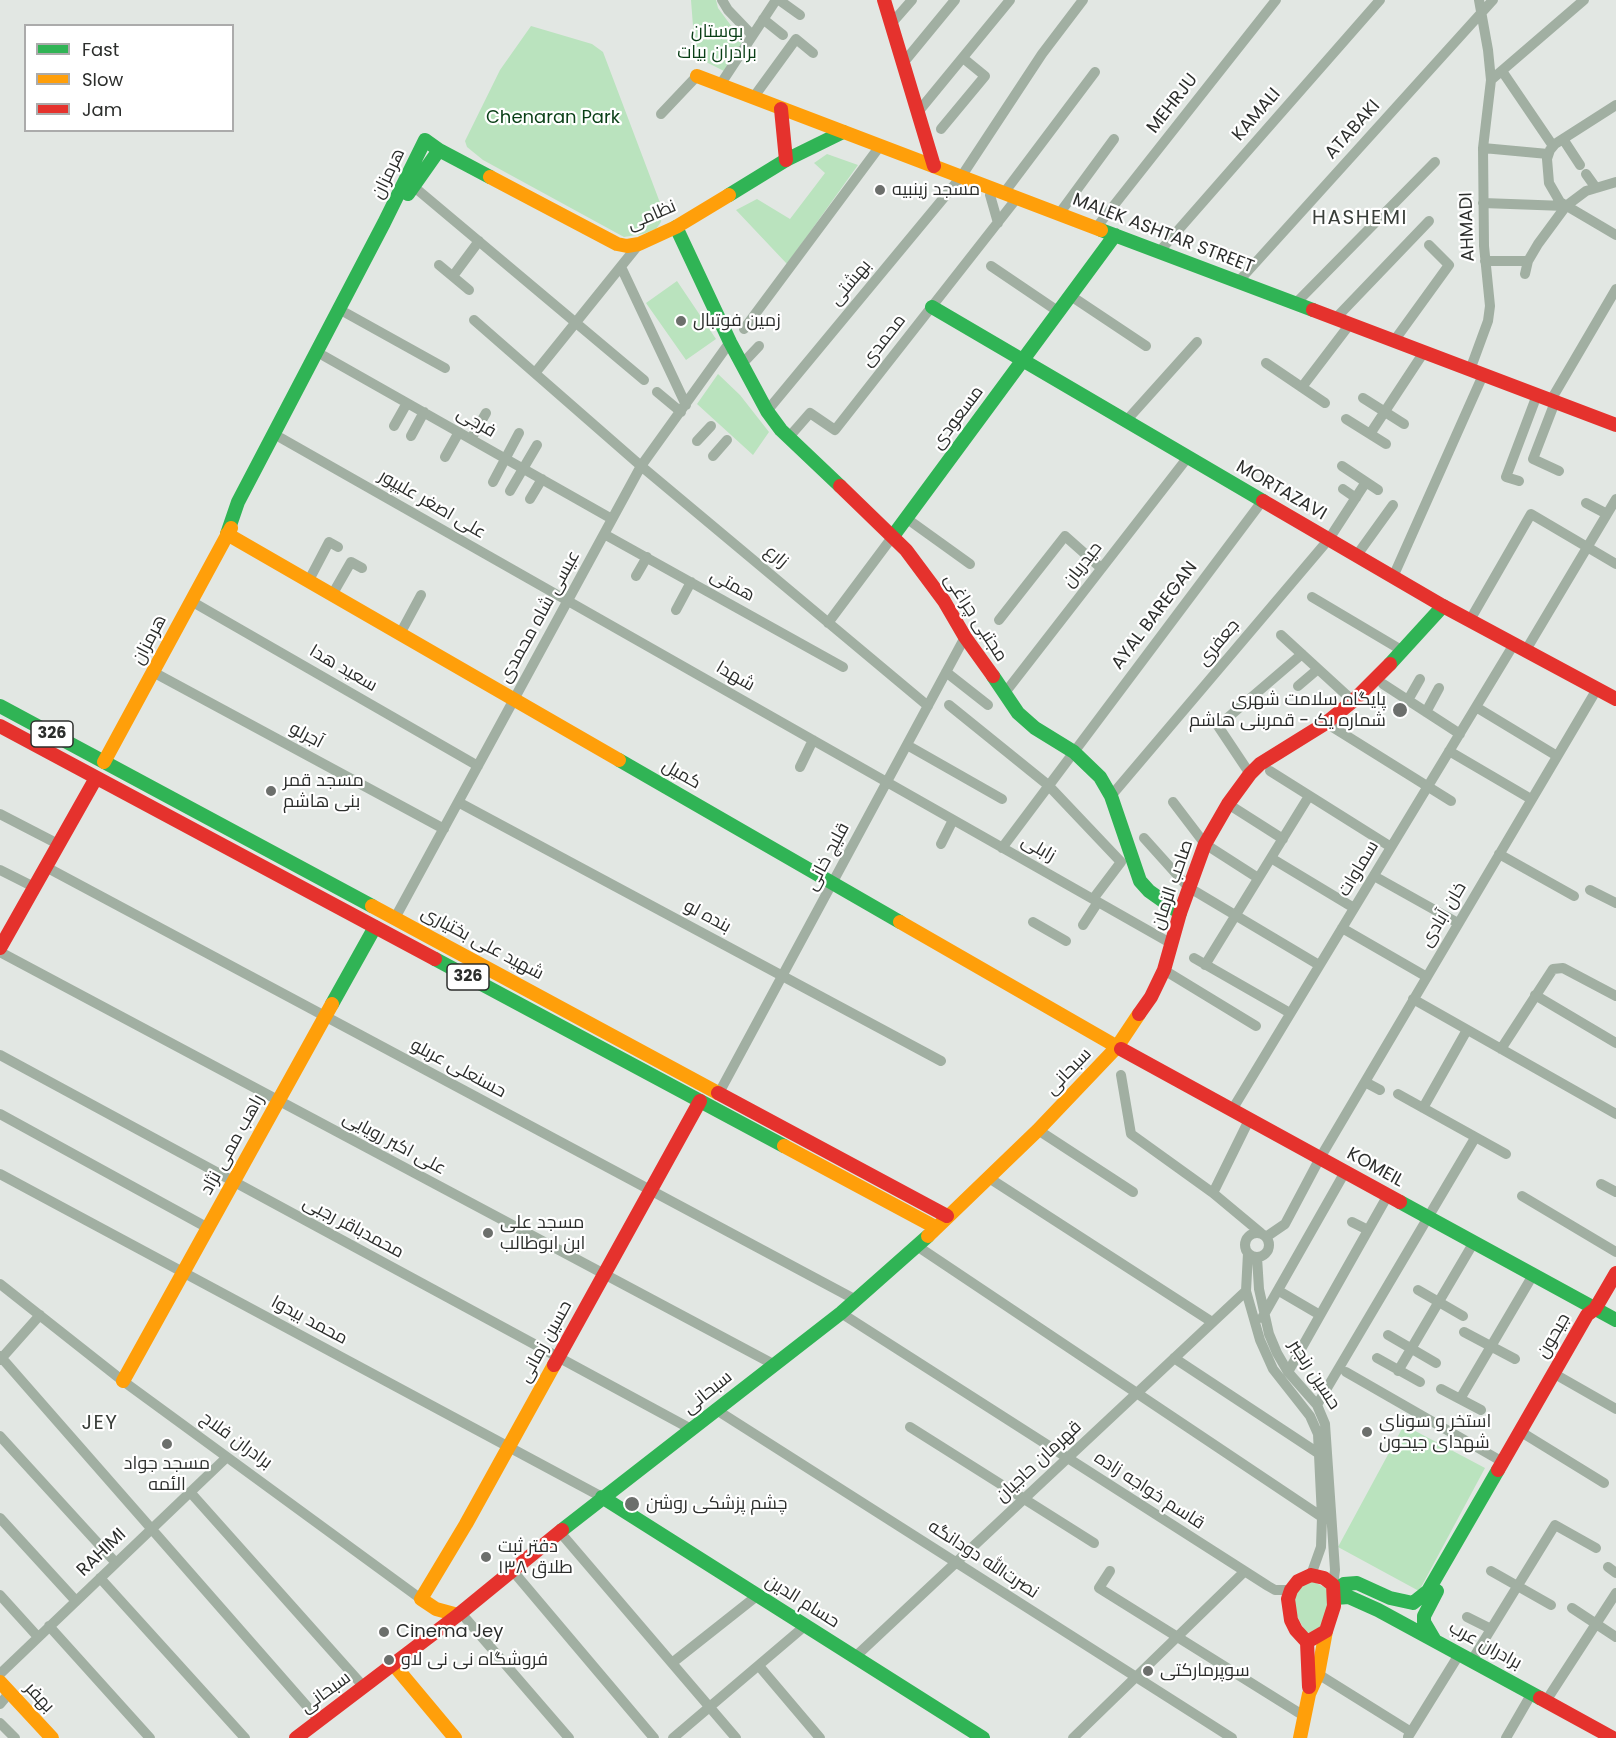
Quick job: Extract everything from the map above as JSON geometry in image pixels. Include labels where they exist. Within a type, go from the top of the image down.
[{"type":"main road","points":[[884,0],[934,166]]},
{"type":"main road","name":"MALEK ASHTAR STREET","points":[[697,76],[934,166],[1004,196],[1116,235],[1616,425]]},
{"type":"main road","points":[[781,109],[786,160]]},
{"type":"main road","name":"نظامی","points":[[439,150],[617,244],[627,246],[639,244],[676,227],[786,160],[843,132]]},
{"type":"main road","name":"هرمزان","points":[[0,948],[105,762],[227,534],[248,501],[413,186],[439,150],[425,140],[384,224],[238,502],[227,534]]},
{"type":"main road","name":"مجتبی چراغی","points":[[676,227],[730,342],[767,411],[789,437],[893,536],[929,580],[1018,713],[1035,728],[1074,752],[1100,777],[1111,796],[1140,881],[1149,891],[1180,913]]},
{"type":"main road","name":"مسعودی","points":[[893,536],[1116,235]]},
{"type":"main road","name":"MORTAZAVI","points":[[932,307],[1443,606],[1616,699]]},
{"type":"main road","name":"کمیل","points":[[227,534],[1117,1047]]},
{"type":"main road","name":"صاحب الزمان","points":[[1117,1047],[1151,997],[1164,970],[1188,887],[1205,844],[1228,804],[1250,774],[1271,756],[1326,723],[1353,701],[1403,651],[1443,606]]},
{"type":"main road","name":"شهید علی بختیاری","points":[[0,706],[947,1216]]},
{"type":"main road","name":"شهید علی بختیاری","points":[[0,726],[935,1227]]},
{"type":"main road","points":[[52,754],[61,738]]},
{"type":"main road","name":"راهب ممی نژاد","points":[[123,1381],[375,927],[390,915]]},
{"type":"main road","name":"KOMEIL","points":[[1117,1047],[1616,1320]]},
{"type":"main road","name":"سبحانی","points":[[296,1738],[460,1614],[602,1497],[841,1313],[989,1178],[1117,1047]]},
{"type":"main road","name":"حسین زمانی","points":[[421,1599],[466,1524],[700,1101],[713,1090]]},
{"type":"main road","points":[[1595,1309],[1616,1274]]},
{"type":"main road","name":"جیحون","points":[[1434,1639],[1424,1622],[1426,1608],[1594,1317],[1595,1309]]},
{"type":"main road","name":"جیحون","points":[[1334,1591],[1344,1584],[1357,1583],[1400,1601],[1413,1603],[1428,1591],[1587,1316],[1595,1309]]},
{"type":"main road","name":"حسام الدین","points":[[602,1497],[983,1738]]},
{"type":"main road","points":[[1300,1738],[1331,1618],[1334,1591],[1324,1578],[1311,1575],[1303,1578],[1291,1590],[1288,1599],[1291,1620],[1296,1630],[1307,1642],[1310,1695]]},
{"type":"main road","name":"برادران عرب","points":[[1334,1591],[1362,1602],[1434,1639],[1613,1738]]},
{"type":"main road","name":"برادران فلاح","points":[[421,1599],[436,1609],[460,1614]]},
{"type":"main road","points":[[1307,1642],[1315,1640],[1326,1631]]},
{"type":"main road","points":[[394,1665],[455,1738]]},
{"type":"main road","name":"بهفر","points":[[5,1687],[52,1738]]},
{"type":"street","points":[[722,0],[728,10],[752,35]]},
{"type":"street","points":[[720,85],[778,0],[800,15]]},
{"type":"street","points":[[891,24],[912,0]]},
{"type":"street","points":[[904,62],[955,0]]},
{"type":"street","points":[[918,112],[1010,0]]},
{"type":"street","name":"بهشتی","points":[[767,411],[915,238],[961,177],[1042,54],[1083,0]]},
{"type":"street","name":"MEHRJU","points":[[1096,228],[1276,0]]},
{"type":"street","name":"KAMALI","points":[[1159,252],[1380,0]]},
{"type":"street","name":"AHMADI","points":[[1393,577],[1476,372],[1489,315],[1485,261],[1483,148],[1491,80],[1479,0]]},
{"type":"street","name":"ATABAKI","points":[[1238,282],[1492,0]]},
{"type":"street","points":[[1491,80],[1584,0]]},
{"type":"street","points":[[763,19],[783,35]]},
{"type":"street","points":[[753,98],[796,39],[813,53]]},
{"type":"street","points":[[940,129],[985,76],[963,58]]},
{"type":"street","points":[[1502,71],[1550,150],[1549,183],[1556,196],[1566,206],[1616,235]]},
{"type":"street","name":"محمدی","points":[[789,437],[810,413],[835,430],[998,223],[1004,196],[1095,72]]},
{"type":"street","points":[[661,114],[697,76]]},
{"type":"street","points":[[1483,148],[1550,150],[1616,105]]},
{"type":"street","points":[[1059,214],[1114,139]]},
{"type":"street","points":[[1563,139],[1596,188]]},
{"type":"street","points":[[744,329],[880,146]]},
{"type":"street","points":[[1295,304],[1435,162]]},
{"type":"street","points":[[1525,274],[1528,261],[1538,244],[1566,206],[1578,196],[1616,182]]},
{"type":"street","points":[[413,186],[645,380]]},
{"type":"street","points":[[998,223],[1004,196]]},
{"type":"street","points":[[1483,203],[1566,206]]},
{"type":"street","points":[[1335,319],[1429,221]]},
{"type":"street","points":[[453,276],[479,241]]},
{"type":"street","points":[[535,373],[639,244]]},
{"type":"street","points":[[1394,341],[1449,265],[1429,245]]},
{"type":"street","points":[[1485,261],[1528,261]]},
{"type":"street","points":[[439,266],[469,290]]},
{"type":"street","points":[[991,266],[1059,312]]},
{"type":"street","points":[[621,267],[683,409]]},
{"type":"street","points":[[1558,471],[1533,459],[1553,401],[1616,289]]},
{"type":"street","points":[[1071,296],[1146,346]]},
{"type":"street","points":[[346,313],[445,368]]},
{"type":"street","name":"زارع","points":[[474,320],[641,466],[928,706]]},
{"type":"street","points":[[1302,387],[1350,324]]},
{"type":"street","name":"عیسی شاه محمدی","points":[[390,915],[444,829],[641,466],[730,342]]},
{"type":"street","points":[[1126,421],[1197,342]]},
{"type":"street","points":[[742,364],[759,346]]},
{"type":"street","points":[[1370,434],[1424,352]]},
{"type":"street","name":"فرجی","points":[[324,356],[612,519]]},
{"type":"street","points":[[1266,363],[1325,403]]},
{"type":"street","points":[[657,392],[683,409]]},
{"type":"street","points":[[1519,481],[1506,477],[1537,395]]},
{"type":"street","points":[[1364,399],[1404,424]]},
{"type":"street","points":[[394,426],[407,403]]},
{"type":"street","points":[[411,436],[424,412]]},
{"type":"street","points":[[471,439],[486,413]]},
{"type":"street","points":[[1346,420],[1386,444]]},
{"type":"street","points":[[697,441],[711,426]]},
{"type":"street","points":[[445,458],[459,432]]},
{"type":"street","points":[[493,483],[519,433]]},
{"type":"street","name":"علی اصغر علیپور","points":[[281,438],[568,601]]},
{"type":"street","points":[[713,456],[727,440]]},
{"type":"street","points":[[510,491],[537,445]]},
{"type":"street","name":"حیدریان","points":[[1004,694],[1101,568],[1162,496],[1188,457]]},
{"type":"street","points":[[1342,466],[1378,490]]},
{"type":"street","points":[[530,499],[542,479]]},
{"type":"street","name":"جعفری","points":[[1111,796],[1329,539],[1366,482]]},
{"type":"street","points":[[1343,489],[1356,498]]},
{"type":"street","name":"سماوات","points":[[1232,1110],[1476,707],[1520,647],[1616,499]]},
{"type":"street","name":"AYAL BAREGAN","points":[[1002,848],[1263,500]]},
{"type":"street","points":[[1586,503],[1607,514]]},
{"type":"street","points":[[1357,555],[1393,505]]},
{"type":"street","points":[[1470,620],[1530,514],[1616,564]]},
{"type":"street","points":[[906,518],[970,564]]},
{"type":"street","name":"همتی","points":[[604,534],[843,667]]},
{"type":"street","name":"مسعودی","points":[[828,623],[893,536]]},
{"type":"street","points":[[999,620],[1065,536],[1101,568]]},
{"type":"street","points":[[308,582],[329,542],[338,547]]},
{"type":"street","points":[[636,576],[647,557]]},
{"type":"street","points":[[332,595],[351,562],[362,568]]},
{"type":"street","points":[[676,610],[691,582]]},
{"type":"street","points":[[399,634],[421,595]]},
{"type":"street","points":[[1312,597],[1403,651]]},
{"type":"street","name":"سعید هدا","points":[[191,601],[478,766]]},
{"type":"street","name":"شهدا","points":[[568,601],[887,782]]},
{"type":"street","points":[[1281,634],[1353,701]]},
{"type":"street","name":"قلیچ خانی","points":[[713,1090],[782,976],[965,637]]},
{"type":"street","points":[[1250,774],[1218,726],[1302,654]]},
{"type":"street","points":[[1298,686],[1318,669]]},
{"type":"street","name":"آجرلو","points":[[153,672],[444,829]]},
{"type":"street","points":[[946,672],[988,705]]},
{"type":"street","points":[[1408,700],[1420,678]]},
{"type":"street","points":[[1383,684],[1460,734]]},
{"type":"street","points":[[1426,712],[1439,688]]},
{"type":"street","name":"خان آبادی","points":[[1264,1235],[1285,1224],[1320,1158],[1597,689]]},
{"type":"street","points":[[949,705],[1048,785],[1121,862],[1095,901],[1083,925]]},
{"type":"street","points":[[1476,707],[1557,756]]},
{"type":"street","points":[[1326,723],[1451,801]]},
{"type":"street","points":[[800,767],[813,740]]},
{"type":"street","points":[[907,745],[1002,799]]},
{"type":"street","points":[[1449,751],[1531,799]]},
{"type":"street","points":[[1270,771],[1391,847]]},
{"type":"street","name":"زابلی","points":[[887,782],[1172,944]]},
{"type":"street","points":[[1205,965],[1309,796]]},
{"type":"street","name":"بنده لو","points":[[458,802],[941,1061]]},
{"type":"street","points":[[1173,802],[1205,844],[1258,878]]},
{"type":"street","points":[[1228,804],[1283,839]]},
{"type":"street","points":[[0,814],[58,844]]},
{"type":"street","points":[[941,844],[954,820]]},
{"type":"street","points":[[1144,838],[1188,887],[1319,965]]},
{"type":"street","points":[[1499,854],[1574,896]]},
{"type":"street","points":[[1271,858],[1354,908]]},
{"type":"street","name":"حسنعلی عربلو","points":[[46,867],[856,1300]]},
{"type":"street","points":[[0,870],[34,887]]},
{"type":"street","points":[[1374,876],[1458,923]]},
{"type":"street","points":[[1590,890],[1616,903]]},
{"type":"street","points":[[1033,922],[1066,941]]},
{"type":"street","points":[[1342,928],[1427,977]]},
{"type":"street","name":"علی اکبر رویایی","points":[[0,952],[773,1364]]},
{"type":"street","points":[[1194,958],[1290,1013]]},
{"type":"street","points":[[1501,1049],[1550,972],[1557,968],[1563,968],[1616,996]]},
{"type":"street","points":[[1164,970],[1257,1026]]},
{"type":"street","points":[[1535,995],[1616,1043]]},
{"type":"street","points":[[1413,999],[1616,1114]]},
{"type":"street","points":[[1423,1108],[1467,1030]]},
{"type":"street","name":"محمدباقر رجبی","points":[[0,1055],[691,1430]]},
{"type":"street","points":[[1122,1075],[1131,1134],[1213,1194],[1264,1235],[1269,1247],[1264,1254],[1253,1255],[1245,1245],[1247,1238],[1253,1233],[1264,1235]]},
{"type":"street","points":[[1365,1082],[1380,1090]]},
{"type":"street","points":[[1398,1094],[1506,1154]]},
{"type":"street","points":[[0,1114],[208,1228]]},
{"type":"street","points":[[1213,1194],[1249,1120]]},
{"type":"street","points":[[1038,1130],[1132,1192]]},
{"type":"street","points":[[1317,1405],[1475,1138]]},
{"type":"street","points":[[1254,1323],[1265,1316],[1345,1172]]},
{"type":"street","name":"محمد بیدوا","points":[[0,1174],[602,1497]]},
{"type":"street","points":[[989,1178],[1212,1322]]},
{"type":"street","points":[[1601,1184],[1616,1192]]},
{"type":"street","points":[[1288,1372],[1388,1195]]},
{"type":"street","points":[[1522,1196],[1616,1252]]},
{"type":"street","points":[[1352,1222],[1368,1230]]},
{"type":"street","points":[[1398,1371],[1474,1242]]},
{"type":"street","points":[[917,1246],[1322,1517]]},
{"type":"street","name":"حسین رنجبر","points":[[1253,1255],[1265,1316],[1277,1353],[1288,1372],[1317,1405],[1325,1424],[1335,1570],[1334,1591]]},
{"type":"street","name":"حسین رنجبر","points":[[1253,1255],[1246,1291],[1260,1340],[1273,1369],[1310,1416],[1315,1426],[1322,1517],[1321,1547],[1311,1575]]},
{"type":"street","points":[[1460,1399],[1533,1275]]},
{"type":"street","name":"برادران فلاح","points":[[0,1284],[123,1381],[421,1599]]},
{"type":"street","points":[[1418,1290],[1463,1316]]},
{"type":"street","name":"قهرمان حاجیان","points":[[855,1657],[1246,1291]]},
{"type":"street","points":[[1279,1291],[1320,1315]]},
{"type":"street","name":"قاسم خواجه زاده","points":[[841,1313],[1244,1572],[1275,1590],[1291,1590]]},
{"type":"street","points":[[40,1315],[1,1358],[319,1720]]},
{"type":"street","points":[[1464,1332],[1515,1359]]},
{"type":"street","points":[[1388,1335],[1436,1362]]},
{"type":"street","points":[[1174,1358],[1318,1453]]},
{"type":"street","points":[[1377,1358],[1420,1382]]},
{"type":"street","points":[[1346,1372],[1502,1461]]},
{"type":"street","points":[[1560,1377],[1616,1409]]},
{"type":"street","points":[[1441,1389],[1481,1410]]},
{"type":"street","name":"نصرت‌الله دودانگه","points":[[716,1409],[1232,1738]]},
{"type":"street","points":[[910,1427],[1094,1543]]},
{"type":"street","points":[[1526,1435],[1604,1483]]},
{"type":"street","points":[[0,1437],[116,1563]]},
{"type":"street","name":"RAHIMI","points":[[0,1674],[227,1457]]},
{"type":"street","points":[[190,1492],[364,1687]]},
{"type":"street","points":[[0,1518],[76,1601]]},
{"type":"street","points":[[1318,1674],[1410,1735],[1466,1657],[1491,1629],[1555,1525],[1596,1548]]},
{"type":"street","points":[[559,1531],[736,1738]]},
{"type":"street","points":[[512,1570],[654,1738]]},
{"type":"street","points":[[1110,1571],[1099,1588],[1304,1716]]},
{"type":"street","points":[[1491,1571],[1551,1605]]},
{"type":"street","points":[[1073,1738],[1244,1572]]},
{"type":"street","points":[[100,1578],[245,1738]]},
{"type":"street","points":[[1546,1701],[1616,1593]]},
{"type":"street","points":[[0,1595],[38,1637]]},
{"type":"street","points":[[672,1663],[758,1595]]},
{"type":"street","points":[[1572,1608],[1616,1637]]},
{"type":"street","points":[[460,1614],[569,1738]]},
{"type":"street","points":[[1467,1617],[1491,1629]]},
{"type":"street","points":[[673,1738],[806,1625]]},
{"type":"street","points":[[50,1626],[150,1738]]},
{"type":"street","points":[[759,1666],[820,1738]]},
{"type":"street","points":[[0,1704],[5,1687]]},
{"type":"street","points":[[1506,1738],[1532,1694]]},
{"type":"street","points":[[0,1723],[15,1738]]},
{"type":"green space","name":"بوستان برادران بیات","points":[[691,0],[716,0],[718,8],[732,27],[743,34],[741,46],[724,71],[698,56],[694,39]]},
{"type":"green space","name":"Chenaran Park","points":[[531,26],[592,44],[603,52],[662,208],[661,222],[656,229],[624,237],[483,160],[467,147],[465,141],[500,70]]},
{"type":"green space","points":[[827,154],[858,165],[787,264],[736,210],[757,199],[790,219],[825,173],[814,163]]},
{"type":"green space","name":"زمین فوتبال","points":[[677,281],[716,339],[686,360],[646,303]]},
{"type":"green space","points":[[718,374],[740,395],[769,432],[753,455],[697,404]]},
{"type":"green space","points":[[1404,1425],[1485,1468],[1419,1591],[1338,1547]]},
{"type":"green space","points":[[1312,1581],[1326,1588],[1329,1596],[1325,1626],[1311,1634],[1305,1631],[1294,1610],[1296,1588]]},
{"type":"traffic: fast","points":[[729,195],[786,160],[843,132]]},
{"type":"traffic: fast","points":[[227,534],[238,502],[425,140],[490,177]]},
{"type":"traffic: fast","points":[[408,194],[439,150]]},
{"type":"traffic: fast","points":[[676,227],[730,342],[767,411],[781,430],[840,486]]},
{"type":"traffic: fast","points":[[1101,230],[1313,310]]},
{"type":"traffic: fast","points":[[893,536],[1115,235]]},
{"type":"traffic: fast","points":[[932,307],[1263,501]]},
{"type":"traffic: fast","points":[[1390,664],[1443,606]]},
{"type":"traffic: fast","points":[[993,676],[1018,713],[1035,728],[1074,752],[1100,777],[1111,796],[1140,881],[1149,891],[1180,913]]},
{"type":"traffic: fast","points":[[0,706],[372,906]]},
{"type":"traffic: fast","points":[[619,760],[900,922]]},
{"type":"traffic: fast","points":[[332,1004],[375,927]]},
{"type":"traffic: fast","points":[[435,959],[784,1146]]},
{"type":"traffic: fast","points":[[1400,1202],[1616,1320]]},
{"type":"traffic: fast","points":[[562,1530],[841,1313],[928,1236]]},
{"type":"traffic: fast","points":[[1335,1590],[1344,1584],[1357,1583],[1390,1598],[1413,1603],[1428,1591],[1498,1470]]},
{"type":"traffic: fast","points":[[602,1497],[983,1738]]},
{"type":"traffic: fast","points":[[1434,1639],[1424,1622],[1424,1616],[1437,1591]]},
{"type":"traffic: fast","points":[[1335,1598],[1349,1597],[1378,1610],[1540,1698]]},
{"type":"traffic: slow","points":[[697,76],[1101,230]]},
{"type":"traffic: slow","points":[[490,177],[617,244],[627,246],[639,244],[676,227],[729,195]]},
{"type":"traffic: slow","points":[[104,762],[231,528]]},
{"type":"traffic: slow","points":[[227,534],[619,760]]},
{"type":"traffic: slow","points":[[372,906],[718,1093]]},
{"type":"traffic: slow","points":[[900,922],[1121,1049]]},
{"type":"traffic: slow","points":[[123,1381],[332,1004]]},
{"type":"traffic: slow","points":[[928,1236],[1038,1130],[1117,1047],[1139,1014]]},
{"type":"traffic: slow","points":[[784,1146],[935,1227]]},
{"type":"traffic: slow","points":[[458,1615],[436,1609],[421,1599],[466,1524],[554,1365]]},
{"type":"traffic: slow","points":[[1300,1738],[1309,1694],[1318,1674],[1326,1631]]},
{"type":"traffic: slow","points":[[394,1665],[455,1738]]},
{"type":"traffic: slow","points":[[0,1682],[52,1738]]},
{"type":"traffic: jam","points":[[884,0],[934,166]]},
{"type":"traffic: jam","points":[[781,109],[786,160]]},
{"type":"traffic: jam","points":[[1313,310],[1616,425]]},
{"type":"traffic: jam","points":[[840,486],[906,550],[944,601],[965,637],[993,676]]},
{"type":"traffic: jam","points":[[1263,501],[1443,606],[1616,699]]},
{"type":"traffic: jam","points":[[1139,1014],[1151,997],[1164,970],[1180,913],[1205,844],[1228,804],[1260,764],[1326,723],[1353,701],[1390,664]]},
{"type":"traffic: jam","points":[[0,726],[435,959]]},
{"type":"traffic: jam","points":[[0,948],[96,778]]},
{"type":"traffic: jam","points":[[1121,1049],[1400,1202]]},
{"type":"traffic: jam","points":[[718,1093],[947,1216]]},
{"type":"traffic: jam","points":[[554,1365],[700,1101]]},
{"type":"traffic: jam","points":[[1498,1470],[1587,1315],[1595,1309],[1616,1273]]},
{"type":"traffic: jam","points":[[296,1738],[458,1615],[562,1530]]},
{"type":"traffic: jam","points":[[1311,1575],[1324,1578],[1333,1585],[1334,1606],[1326,1631],[1307,1642],[1296,1630],[1291,1620],[1288,1599],[1298,1581],[1311,1575]]},
{"type":"traffic: jam","points":[[1307,1642],[1309,1687]]},
{"type":"traffic: jam","points":[[1540,1698],[1613,1738]]},
{"type":"place","name":"مسجد زینبیه","points":[[880,190]]},
{"type":"place","name":"زمین فوتبال","points":[[681,321]]},
{"type":"place","name":"پایگاه سلامت شهری شماره یک - قمربنی هاشم","points":[[1400,710]]},
{"type":"place","name":"مسجد قمر بنی هاشم","points":[[271,791]]},
{"type":"place","name":"مسجد علی ابن ابوطالب","points":[[488,1233]]},
{"type":"place","name":"استخر و سونای شهدای جیحون","points":[[1367,1432]]},
{"type":"place","name":"مسجد جواد الئمه","points":[[167,1444]]},
{"type":"place","name":"چشم پزشکی روشن","points":[[632,1504]]},
{"type":"place","name":"دفتر ثبت طلاق ۱۳۸","points":[[486,1557]]},
{"type":"place","name":"Cinema Jey","points":[[384,1632]]},
{"type":"place","name":"فروشگاه نی نی لاو","points":[[389,1660]]},
{"type":"place","name":"سوپرمارکتی","points":[[1148,1671]]},
{"type":"district","name":"HASHEMI","points":[[1360,219]]},
{"type":"district","name":"JEY","points":[[100,1424]]}]
